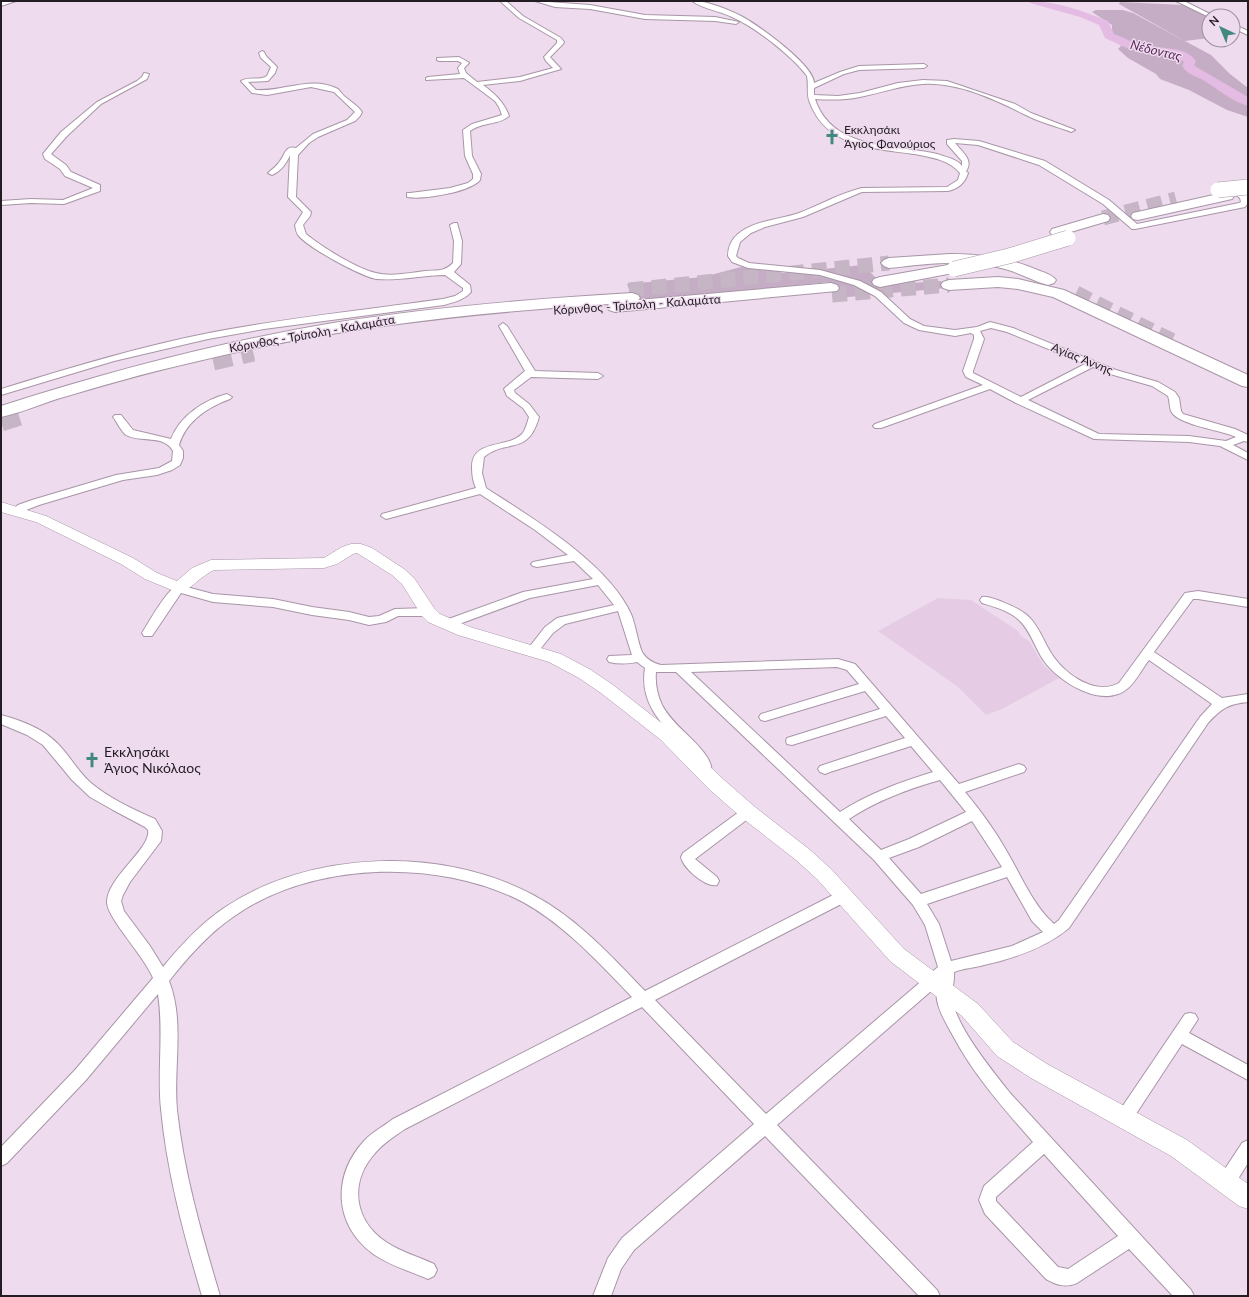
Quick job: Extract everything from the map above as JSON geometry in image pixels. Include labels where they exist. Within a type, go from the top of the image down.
[{"type":"highway","points":[[1138,216],[1248,186]]},
{"type":"highway","points":[[1176,198],[1223,193],[1248,193]]},
{"type":"highway","points":[[877,278],[1009,256],[1062,235],[1105,222]]},
{"type":"highway","points":[[889,264],[941,258],[980,259],[1024,270],[1076,293]]},
{"type":"highway","points":[[949,284],[998,282],[1018,284],[1058,293],[1248,381]]},
{"type":"highway","name":"Κόρινθος - Τρίπολη - Καλαμάτα","points":[[253,352],[350,334],[452,320],[714,306],[832,292]]},
{"type":"highway","name":"Κόρινθος - Τρίπολη - Καλαμάτα","points":[[1,412],[99,381],[201,355],[315,331],[515,302],[630,294]]},
{"type":"highway","points":[[1177,343],[1248,381]]},
{"type":"highway","name":"Κόρινθος - Τρίπολη - Καλαμάτα","points":[[23,415],[141,379],[213,361]]},
{"type":"street","points":[[1,4],[13,1]]},
{"type":"street","points":[[478,84],[520,79],[558,69],[549,62],[547,57],[560,44],[561,42],[559,39],[521,17],[503,1]]},
{"type":"street","points":[[538,1],[590,7],[645,17],[724,19],[754,27]]},
{"type":"street","points":[[695,1],[739,17],[767,36],[793,58],[810,76],[812,87],[811,96],[817,110],[826,122],[836,132],[849,140],[864,145],[939,157],[956,163],[963,170],[966,166],[966,160],[950,142],[979,143],[1028,157],[1042,163],[1106,202],[1136,227],[1209,210],[1239,206],[1245,202],[1244,197],[1229,186],[1229,184],[1248,181]]},
{"type":"street","points":[[1179,1],[1201,12]]},
{"type":"street","points":[[262,53],[263,57],[273,66],[272,75],[264,80],[244,81],[252,90],[257,93],[267,93],[315,86],[336,91],[359,112],[356,117],[322,132],[298,148],[289,150],[284,162],[272,173]]},
{"type":"street","points":[[410,195],[464,188],[475,183],[477,174],[470,162],[467,130],[472,126],[502,118],[506,114],[497,98],[461,72],[461,68],[466,65],[464,61],[439,59]]},
{"type":"street","points":[[812,87],[842,73],[859,68],[924,66]]},
{"type":"street","points":[[1,203],[31,201],[64,202],[98,189],[97,187],[68,174],[63,167],[48,158],[47,154],[64,134],[99,103],[139,82],[145,78],[146,74]]},
{"type":"street","points":[[428,79],[465,76]]},
{"type":"street","points":[[811,96],[838,98],[860,95],[898,85],[928,82],[947,83],[1013,105],[1029,114],[1071,130]]},
{"type":"street","points":[[298,148],[293,156],[294,182],[292,195],[293,199],[307,212],[306,216],[299,225],[301,232],[304,236],[338,258],[372,276],[381,277],[449,272],[456,266],[458,241],[454,225]]},
{"type":"street","name":"Αγίας Άννης","points":[[963,170],[964,176],[962,180],[958,185],[948,189],[880,189],[862,190],[850,193],[800,214],[747,232],[739,238],[732,250],[732,256],[734,260],[748,265],[820,273],[857,283],[878,294],[911,324],[927,330],[955,333],[990,325],[1005,328],[1113,372],[1148,381],[1169,391],[1174,398],[1177,413],[1183,418],[1226,429],[1247,438]]},
{"type":"street","points":[[1,392],[111,359],[216,334],[452,300],[464,295],[468,289],[449,272]]},
{"type":"street","points":[[503,326],[528,366],[530,371],[529,374]]},
{"type":"street","points":[[973,330],[978,334],[979,339],[968,374],[1019,401],[1095,437],[1193,439],[1224,444],[1247,438]]},
{"type":"street","points":[[1019,401],[1040,392],[1094,363]]},
{"type":"street","points":[[598,376],[529,374],[514,384],[509,389],[510,394],[532,412],[534,422],[529,431],[514,443],[487,450],[480,454],[477,472],[479,485],[482,490],[562,544],[601,581],[621,606],[626,617],[638,658],[646,665],[661,669],[680,669],[838,663],[851,667],[975,814],[1037,917],[1054,933]]},
{"type":"street","points":[[878,426],[990,386]]},
{"type":"street","points":[[174,445],[178,432],[191,418],[211,403],[227,396]]},
{"type":"street","points":[[8,509],[125,476],[169,468],[178,462],[179,458],[174,445],[129,432],[118,417]]},
{"type":"street","points":[[1224,444],[1248,457]]},
{"type":"street","points":[[386,516],[482,490]]},
{"type":"street","points":[[8,509],[41,519],[127,561],[151,576],[198,595],[213,598],[273,603],[369,621],[382,620],[395,613],[428,612]]},
{"type":"street","points":[[148,633],[179,588],[198,571],[211,566],[318,563],[332,560],[349,550],[358,548],[363,549],[398,572],[408,581],[428,612],[434,618],[477,635],[533,650],[560,660],[598,682],[667,736],[705,774],[748,812],[803,855],[844,896],[897,954],[970,1010],[994,1038],[1015,1056],[1178,1148],[1227,1181],[1248,1198]]},
{"type":"street","points":[[537,564],[577,557]]},
{"type":"street","points":[[447,624],[527,595],[601,581]]},
{"type":"street","points":[[986,600],[1012,610],[1023,617],[1030,625],[1054,666],[1078,683],[1097,692],[1109,692],[1120,688],[1189,596],[1198,595],[1248,603]]},
{"type":"street","points":[[533,650],[548,630],[561,621],[621,606]]},
{"type":"street","points":[[1147,653],[1220,703]]},
{"type":"street","points":[[613,659],[627,660],[638,658]]},
{"type":"street","points":[[651,667],[648,683],[659,710],[669,724],[702,759],[705,766],[705,774]]},
{"type":"street","points":[[680,669],[878,856],[918,901],[932,924],[946,969]]},
{"type":"street","points":[[765,717],[868,686]]},
{"type":"street","points":[[602,1296],[614,1264],[628,1244],[766,1126],[938,986],[946,969],[955,965],[1011,952],[1054,933],[1068,919],[1196,732],[1220,703],[1229,700],[1248,698]]},
{"type":"street","points":[[792,741],[889,711]]},
{"type":"street","points":[[1,719],[41,736],[49,742],[75,776],[87,788],[106,801],[150,823],[155,828],[157,834],[154,841],[118,889],[114,901],[120,917],[151,961],[161,980],[167,1001],[167,1094],[174,1150],[187,1213],[211,1296]]},
{"type":"street","points":[[825,768],[914,740]]},
{"type":"street","points":[[956,790],[1019,769]]},
{"type":"street","points":[[839,819],[862,804],[886,792],[942,774]]},
{"type":"street","points":[[712,881],[690,862],[688,857],[748,812]]},
{"type":"street","points":[[878,856],[908,846],[975,814]]},
{"type":"street","points":[[1,1158],[56,1100],[191,946],[217,921],[242,904],[259,895],[296,880],[330,872],[366,868],[401,868],[437,871],[476,878],[498,885],[526,898],[568,925],[643,998],[931,1296]]},
{"type":"street","points":[[918,901],[1010,870]]},
{"type":"street","points":[[428,1270],[379,1248],[362,1232],[351,1212],[349,1200],[350,1182],[357,1166],[370,1146],[400,1124],[844,896]]},
{"type":"street","points":[[938,986],[948,1012],[973,1056],[1004,1098],[1185,1296]]},
{"type":"street","points":[[1124,1118],[1190,1020]]},
{"type":"street","points":[[1179,1035],[1248,1073]]},
{"type":"street","points":[[1044,1143],[990,1192],[987,1196],[987,1202],[991,1208],[1052,1273],[1058,1277],[1071,1277],[1131,1238]]},
{"type":"street","points":[[1227,1181],[1248,1148]]},
{"type":"shaded area","points":[[1120,2],[1183,5],[1201,13],[1201,39],[1185,41],[1119,4]]},
{"type":"shaded area","points":[[1096,10],[1123,10],[1133,13],[1211,55],[1230,74],[1248,88],[1248,117],[1227,110],[1189,90],[1160,79],[1156,74],[1128,58],[1118,49],[1121,46],[1112,33],[1112,25],[1092,12]]},
{"type":"shaded area","points":[[863,265],[883,285],[941,281],[947,288],[837,298],[829,282],[634,302],[524,310],[633,300],[627,284],[703,277],[741,267],[783,273]]},
{"type":"shaded area","points":[[524,310],[350,331],[249,350],[248,348],[415,320]]},
{"type":"shaded area","points":[[938,598],[971,600],[1018,631],[1021,636],[1029,641],[1044,666],[1059,678],[1002,709],[986,715],[957,686],[878,631]]},
{"type":"waterway","name":"Νέδoντας","points":[[1034,1],[1084,15],[1104,23],[1109,36],[1139,48],[1170,52],[1185,57],[1190,61],[1188,66],[1194,71],[1209,79],[1229,93],[1248,102]]},
{"type":"tunnel","points":[[1103,218],[1176,199]]},
{"type":"tunnel","points":[[629,290],[889,263]]},
{"type":"tunnel","points":[[832,295],[949,285]]},
{"type":"tunnel","points":[[1076,293],[1177,343]]},
{"type":"tunnel","points":[[213,361],[253,352],[249,353]]},
{"type":"tunnel","points":[[1,422],[23,415]]},
{"type":"place","name":"Εκκλησάκι Άγιος Φανούριος","points":[[832,137]]},
{"type":"place","name":"Εκκλησάκι Άγιος Νικόλαος","points":[[92,760]]}]
